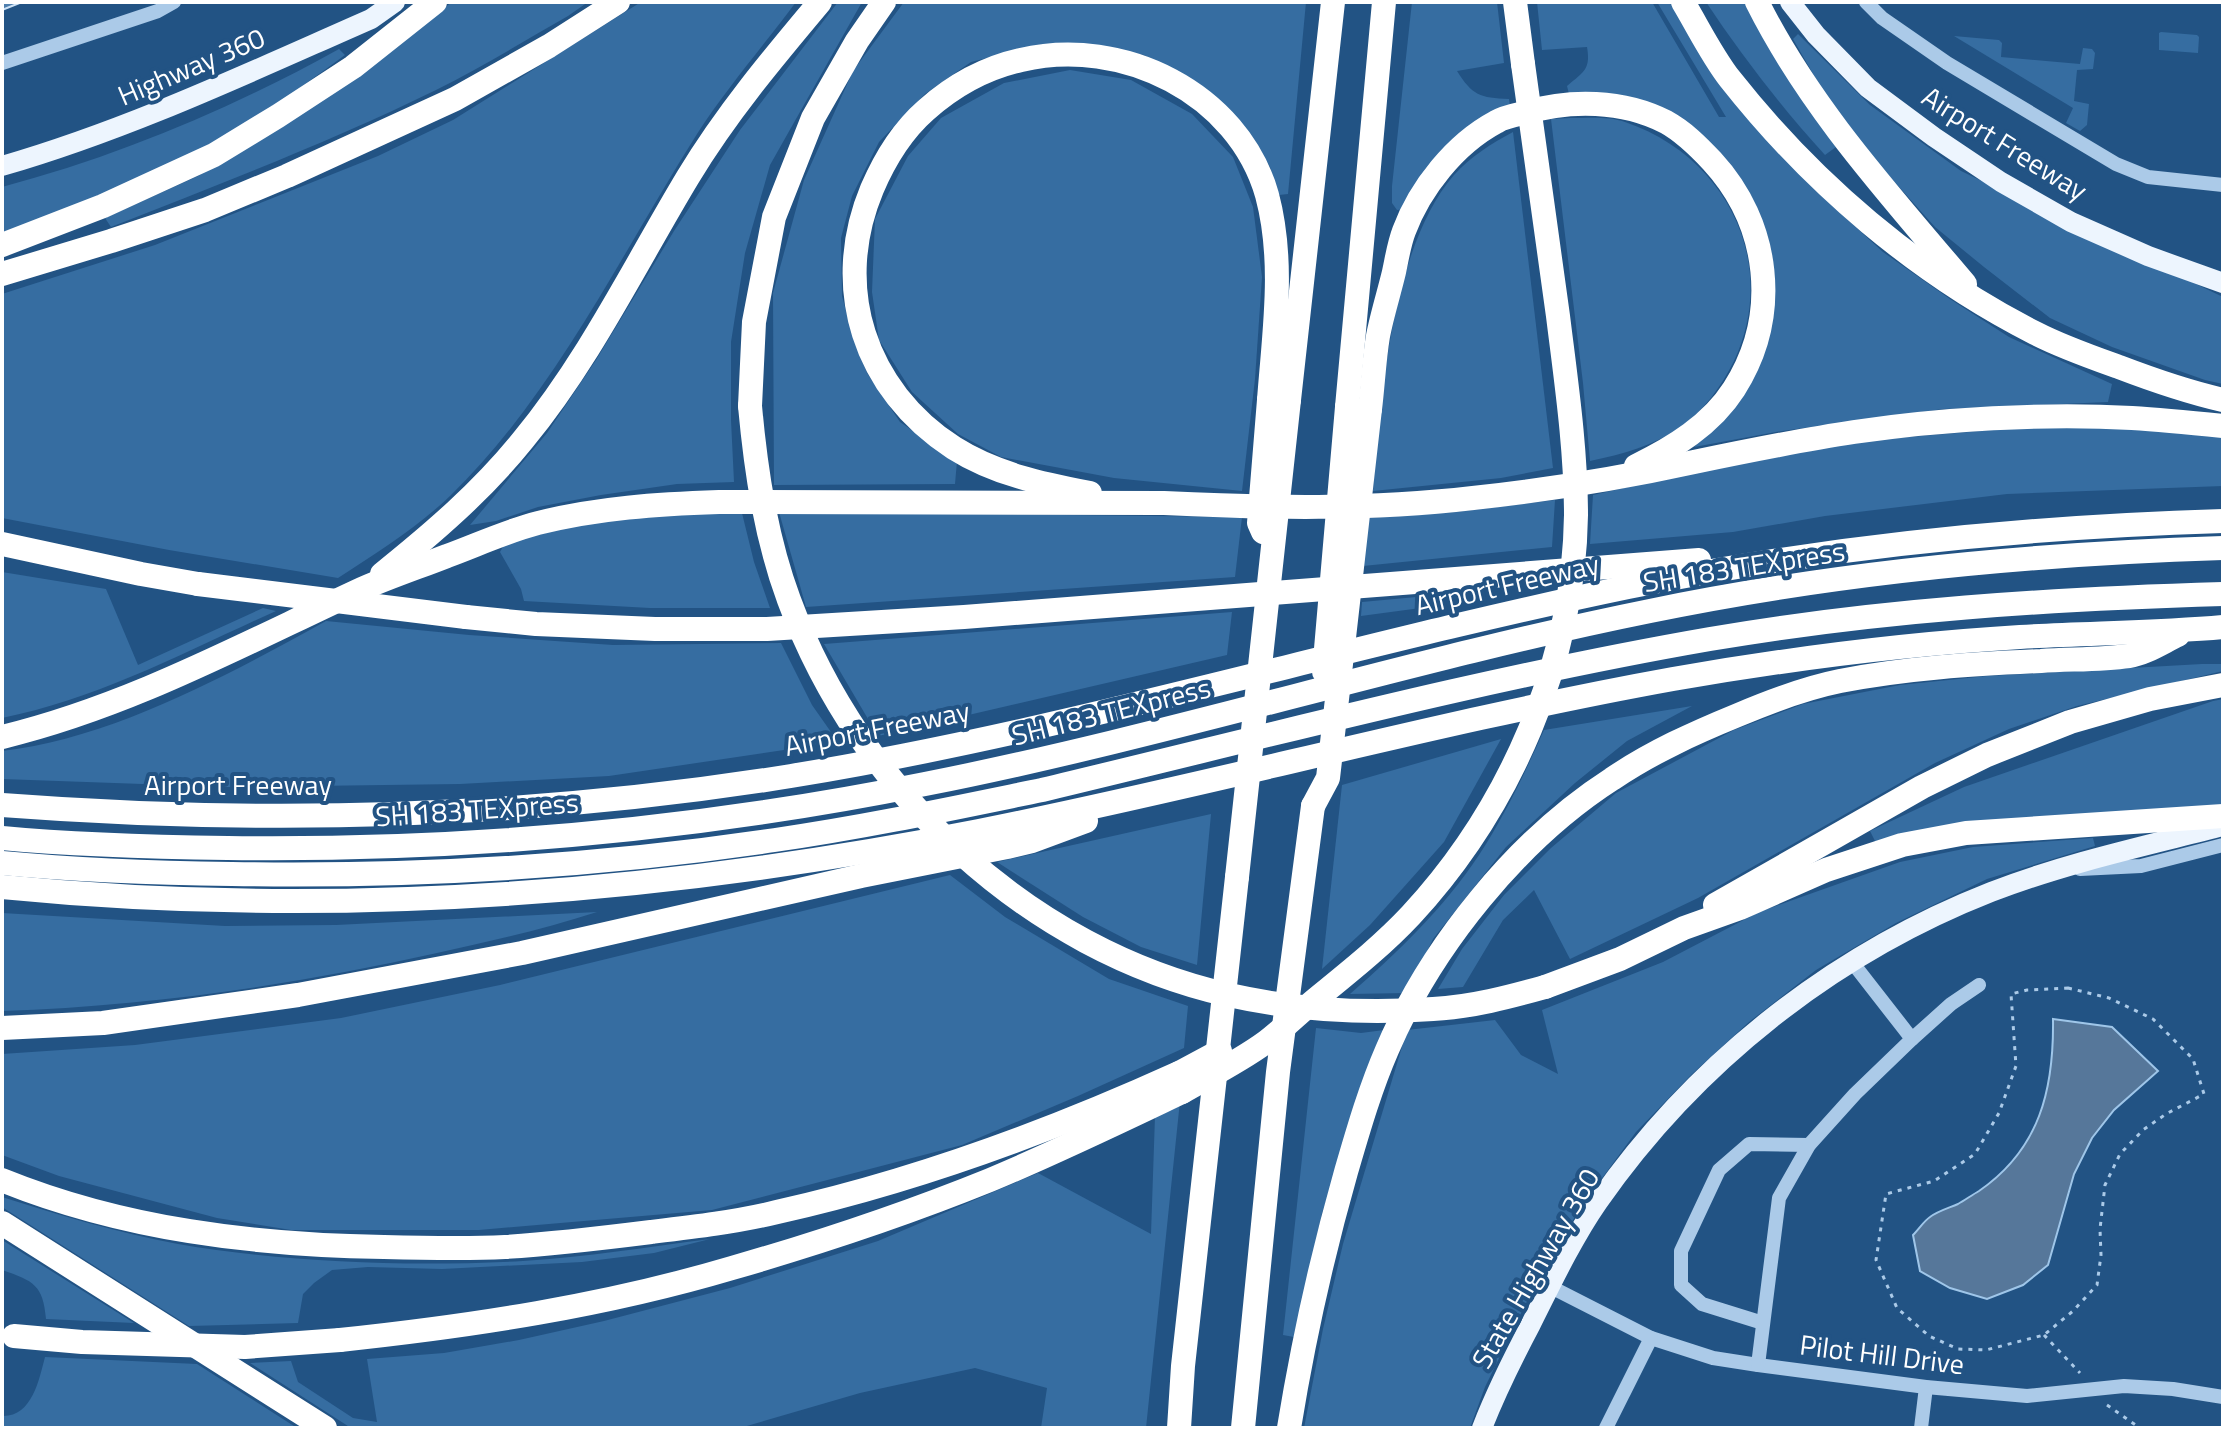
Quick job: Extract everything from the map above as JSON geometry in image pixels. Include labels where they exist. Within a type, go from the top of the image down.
[{"type":"highway","points":[[2,245],[103,206],[214,155],[353,67],[435,2]]},
{"type":"highway","points":[[2,274],[205,210],[287,176],[455,99],[549,46],[618,2]]},
{"type":"highway","points":[[364,588],[439,528],[488,481],[524,439],[570,377],[689,174],[722,124],[820,2]]},
{"type":"highway","points":[[884,2],[857,41],[813,118],[774,217],[754,322],[750,406],[755,462],[769,534],[789,599],[815,660],[850,721],[892,781],[934,827],[987,877],[1043,916],[1100,949],[1165,976],[1228,995],[1296,1007],[1368,1012],[1436,1009],[1491,1001],[1545,987],[1620,959],[1684,928],[1740,908],[1826,870],[1930,839],[2002,830],[2223,816]]},
{"type":"highway","points":[[1279,400],[1333,2]]},
{"type":"highway","points":[[1243,1428],[1278,1072],[1313,806],[1358,408],[1384,2]]},
{"type":"highway","points":[[1683,2],[1728,77],[1774,132],[1859,214],[1918,262],[1982,304],[2037,334],[2159,382],[2223,400]]},
{"type":"highway","points":[[1757,2],[1809,92],[1861,161],[1982,304]]},
{"type":"highway","points":[[2,1180],[86,1208],[165,1227],[239,1239],[330,1246],[503,1247],[592,1240],[776,1213],[901,1180],[983,1154],[1056,1138],[1182,1092],[1264,1043],[1391,934],[1455,862],[1496,799],[1520,752],[1543,693],[1560,632],[1571,579],[1575,484],[1564,361],[1517,5]]},
{"type":"highway","points":[[1164,503],[1099,495],[1040,483],[989,467],[953,447],[917,418],[873,360],[856,307],[854,273],[857,237],[880,170],[923,112],[969,79],[994,68],[1022,59],[1046,56],[1107,58],[1147,69],[1181,84],[1205,101],[1243,144],[1256,168],[1267,196],[1277,263],[1279,400],[1272,557],[1219,1029],[1179,1428]]},
{"type":"highway","points":[[1358,408],[1404,231],[1425,190],[1448,161],[1469,140],[1497,121],[1535,109],[1568,103],[1635,111],[1666,123],[1695,143],[1741,198],[1756,233],[1763,268],[1764,297],[1761,324],[1751,358],[1734,390],[1714,414],[1682,441],[1608,478]]},
{"type":"highway","points":[[2,737],[46,726],[124,699],[204,666],[364,588],[537,523],[598,511],[656,504],[1392,505],[1470,499],[1608,478],[1857,431],[2031,417],[2130,418],[2223,426]]},
{"type":"highway","name":"Airport Freeway","points":[[2,805],[200,816],[408,814],[550,805],[728,785],[864,763],[1002,735],[1383,643],[1706,572],[1992,534],[2223,521]]},
{"type":"highway","points":[[2,544],[198,584],[536,624],[655,629],[767,629],[964,617],[1625,565],[1833,553]]},
{"type":"highway","name":"SH 183 TEXpress","points":[[2,838],[185,847],[325,847],[564,836],[678,823],[922,785],[1029,762],[1512,641],[1654,610],[1815,583],[1938,567],[2100,553],[2223,548]]},
{"type":"highway","points":[[2,561],[141,574]]},
{"type":"highway","name":"SH 183 TEXpress","points":[[2,863],[266,875],[454,871],[664,855],[841,830],[1042,790],[1561,667],[1713,639],[2000,605],[2223,594]]},
{"type":"highway","points":[[2,887],[113,895],[272,900],[405,898],[586,887],[695,876],[885,848],[1162,792],[1536,706],[1694,676],[1923,645],[2223,627]]},
{"type":"highway","points":[[1289,1428],[1314,1299],[1336,1209],[1386,1050],[1419,985],[1459,923],[1505,871],[1562,816],[1610,780],[1657,751],[1690,734],[1802,690],[1933,667],[2132,656],[2190,630]]},
{"type":"highway","points":[[1684,928],[1723,900],[1922,787],[1987,755],[2070,722],[2150,699],[2223,685]]},
{"type":"highway","points":[[2,1028],[103,1023],[208,1008],[298,995],[522,953],[861,876],[1032,841],[1162,792]]},
{"type":"highway","points":[[8,1336],[82,1342],[245,1347],[424,1331],[527,1316],[627,1295],[822,1241],[989,1180],[1056,1138]]},
{"type":"highway","points":[[2,1223],[325,1428]]},
{"type":"main road","name":"Highway 360","points":[[2,166],[58,150],[164,110],[371,19],[395,2]]},
{"type":"main road","name":"Airport Freeway","points":[[1790,2],[1816,35],[1868,88],[2001,182],[2071,222],[2148,256],[2223,283]]},
{"type":"main road","name":"State Highway 360","points":[[1482,1428],[1496,1391],[1549,1286],[1597,1203],[1663,1118],[1737,1045],[1823,978],[1915,925],[2052,870],[2223,826]]},
{"type":"street","points":[[2,63],[158,11],[174,2]]},
{"type":"street","points":[[1866,2],[1882,18],[1947,63],[2116,164],[2148,177],[2223,185]]},
{"type":"street","points":[[2052,870],[2141,866],[2223,845]]},
{"type":"street","points":[[1852,962],[1912,1039]]},
{"type":"street","points":[[1758,1365],[1779,1198],[1809,1145],[1855,1094],[1912,1039],[1951,1004],[1979,985]]},
{"type":"street","points":[[1763,1323],[1702,1304],[1681,1285],[1681,1251],[1719,1170],[1749,1144],[1809,1145]]},
{"type":"street","name":"Pilot Hill Drive","points":[[1549,1286],[1651,1338],[1713,1358],[1926,1387],[2027,1396],[2136,1387],[2223,1397]]},
{"type":"street","points":[[1606,1428],[1651,1338]]},
{"type":"street","points":[[1921,1428],[1926,1387]]},
{"type":"path","points":[[2068,988],[2109,998],[2153,1019],[2193,1059],[2204,1094],[2143,1130],[2120,1154],[2105,1185],[2097,1285],[2073,1311],[2044,1335],[1986,1350],[1958,1349],[1929,1336],[1897,1308],[1876,1260],[1886,1194],[1934,1181],[1975,1154],[1999,1113],[2016,1066],[2011,994],[2068,988]]},
{"type":"path","points":[[2044,1335],[2085,1377]]},
{"type":"path","points":[[2104,1403],[2140,1428]]},
{"type":"shaded area","points":[[452,2],[588,2],[469,73],[356,127],[111,227],[105,218],[198,176],[329,95]]},
{"type":"shaded area","points":[[641,2],[796,2],[697,134],[584,322],[522,413],[488,456],[424,518],[338,578],[2,518],[2,294],[155,245],[378,156],[453,120]]},
{"type":"shaded area","points":[[838,2],[862,2],[770,165],[745,253],[731,342],[734,482],[677,484],[601,495],[470,525],[547,433],[740,130]]},
{"type":"shaded area","points":[[904,2],[1306,2],[1288,194],[1279,195],[1270,167],[1256,143],[1224,107],[1189,80],[1144,55],[1088,44],[1043,44],[971,62],[925,94],[879,142],[852,196],[841,238],[842,296],[867,373],[900,422],[957,461],[955,484],[774,485],[773,293],[804,180],[853,71]]},
{"type":"shaded area","points":[[1412,2],[1497,2],[1504,63],[1457,71],[1478,94],[1509,99],[1510,106],[1407,209],[1397,210],[1392,203],[1392,186]]},
{"type":"shaded area","points":[[1537,2],[1652,2],[1719,117],[1726,117],[1657,2],[1671,2],[1754,125],[1815,190],[1883,252],[1950,299],[2009,337],[2112,384],[2108,402],[1943,409],[1782,431],[1694,447],[1741,398],[1764,351],[1775,296],[1769,242],[1760,216],[1748,190],[1731,166],[1692,128],[1669,116],[1569,94],[1567,86],[1587,66],[1587,47],[1542,50]]},
{"type":"shaded area","points":[[1706,2],[1749,2],[1836,147],[1825,155],[1762,81]]},
{"type":"shaded area","points":[[2161,32],[2197,35],[2198,53],[2159,50]]},
{"type":"shaded area","points":[[1798,34],[1870,105],[1961,171],[2223,297],[2223,384],[2112,347],[2050,318],[1935,227],[1856,139],[1793,39]]},
{"type":"shaded area","points":[[1954,36],[1999,40],[2002,43],[2001,57],[2080,64],[2083,48],[2092,49],[2095,53],[2093,69],[2077,70],[2074,101],[2089,104],[2087,125],[2080,131],[2066,123],[2073,108]]},
{"type":"shaded area","points":[[339,49],[345,55],[270,109],[222,138],[114,190],[2,234],[2,187],[89,161],[175,128],[258,91]]},
{"type":"shaded area","points":[[1070,70],[1131,80],[1192,114],[1233,157],[1253,207],[1262,277],[1255,379],[1242,491],[1114,478],[1001,457],[958,434],[912,392],[879,340],[872,292],[875,219],[908,156],[941,118],[1004,83]]},
{"type":"shaded area","points":[[1605,118],[1625,122],[1661,138],[1691,160],[1716,187],[1735,218],[1746,251],[1751,287],[1747,324],[1734,361],[1704,406],[1681,427],[1660,439],[1590,461],[1551,119]]},
{"type":"shaded area","points":[[1513,132],[1553,468],[1501,478],[1373,491],[1385,369],[1403,282],[1416,241],[1433,205],[1454,175],[1482,151]]},
{"type":"shaded area","points":[[2039,426],[2223,432],[2223,486],[2007,494],[1825,516],[1733,532],[1590,544],[1593,495],[1730,464],[1849,442]]},
{"type":"shaded area","points":[[1555,500],[1552,547],[1363,566],[1369,518],[1456,512]]},
{"type":"shaded area","points":[[741,509],[754,562],[770,608],[650,608],[524,601],[521,589],[500,552],[505,543],[623,514]]},
{"type":"shaded area","points":[[779,512],[1242,517],[1235,577],[806,607]]},
{"type":"shaded area","points":[[2,572],[106,589],[138,665],[263,608],[276,611],[107,686],[38,710],[2,718]]},
{"type":"shaded area","points":[[1427,596],[1428,607],[1361,616],[1362,602]]},
{"type":"shaded area","points":[[1232,612],[1227,655],[878,736],[824,644]]},
{"type":"shaded area","points":[[326,621],[613,645],[781,643],[812,705],[838,742],[609,776],[460,784],[227,787],[2,779],[2,751],[86,733],[127,718],[210,682]]},
{"type":"shaded area","points":[[2223,664],[2223,671],[2077,706],[2009,729],[1935,763],[1698,898],[1570,959],[1534,890],[1503,920],[1463,987],[1438,989],[1462,949],[1504,895],[1551,848],[1616,793],[1734,730],[1803,704],[1900,685],[1987,676]]},
{"type":"shaded area","points":[[2223,699],[2223,807],[1876,843],[1870,831],[1964,787]]},
{"type":"shaded area","points":[[1692,706],[1627,741],[1575,783],[1506,847],[1433,939],[1407,993],[1350,994],[1419,929],[1465,875],[1506,809],[1544,730]]},
{"type":"shaded area","points":[[1501,739],[1444,842],[1370,925],[1322,969],[1342,785]]},
{"type":"shaded area","points":[[1211,814],[1197,965],[1141,947],[1083,917],[997,862]]},
{"type":"shaded area","points":[[2093,838],[2095,846],[1987,879],[1896,923],[1816,970],[1749,1022],[1692,1074],[1636,1132],[1580,1208],[1534,1287],[1485,1387],[1470,1428],[1304,1428],[1343,1244],[1407,1030],[1495,1020],[1521,1055],[1558,1074],[1542,1010],[1663,962],[1759,912],[1900,862],[1973,847]]},
{"type":"shaded area","points":[[950,875],[1005,917],[1109,979],[1188,1006],[1184,1048],[962,1145],[712,1210],[479,1230],[291,1230],[217,1218],[59,1176],[2,1155],[2,1054],[135,1045],[341,1018],[500,985]]},
{"type":"shaded area","points":[[597,912],[457,948],[276,984],[167,999],[2,1011],[2,913],[225,926],[336,925]]},
{"type":"shaded area","points":[[2053,1019],[2112,1027],[2158,1071],[2114,1110],[2092,1138],[2074,1174],[2048,1265],[2023,1285],[1987,1299],[1950,1288],[1920,1271],[1913,1235],[1930,1217],[1979,1191],[2000,1174],[2029,1137],[2046,1093],[2053,1045]]},
{"type":"shaded area","points":[[1316,1028],[1361,1033],[1384,1030],[1322,1213],[1294,1337],[1283,1335]]},
{"type":"shaded area","points":[[1180,1101],[1146,1428],[1041,1428],[1047,1388],[975,1368],[860,1393],[740,1428],[351,1428],[250,1363],[291,1361],[298,1382],[353,1418],[377,1422],[367,1359],[444,1353],[519,1340],[730,1288],[878,1241],[1038,1173],[1151,1234],[1155,1116]]},
{"type":"shaded area","points":[[2,1197],[156,1240],[263,1256],[306,1259],[437,1264],[523,1261],[710,1239],[654,1253],[582,1262],[442,1269],[368,1267],[332,1270],[303,1294],[298,1323],[189,1326],[2,1207]]},
{"type":"shaded area","points":[[2,1240],[134,1323],[46,1319],[42,1299],[35,1286],[2,1270]]},
{"type":"shaded area","points":[[45,1357],[197,1364],[297,1428],[2,1428],[2,1416],[21,1410],[32,1396]]},
{"type":"building","points":[[2,2],[22,2],[2,10]]}]
